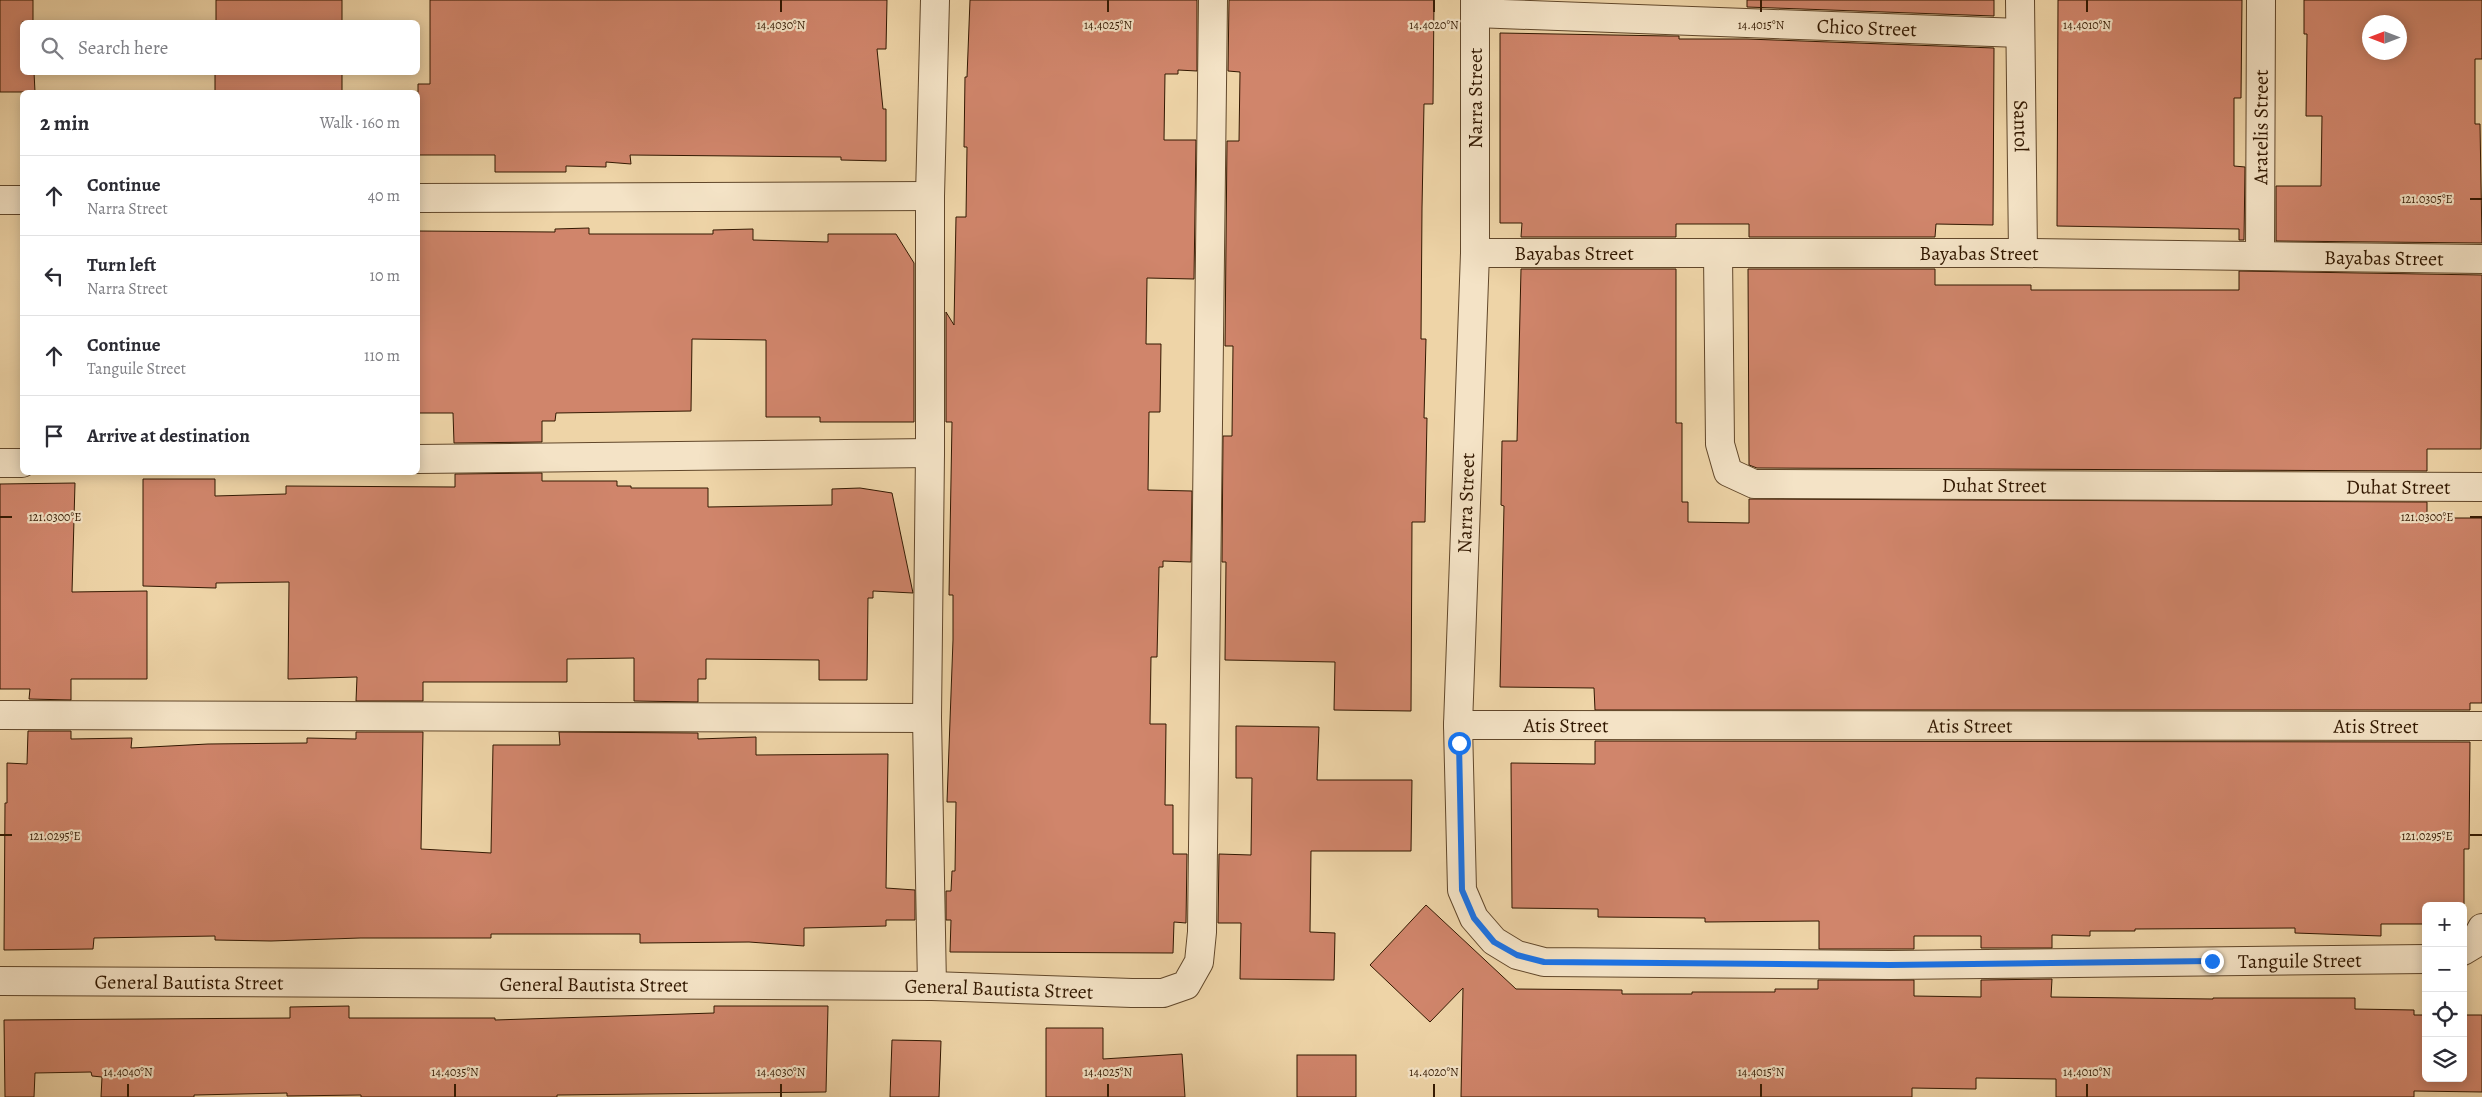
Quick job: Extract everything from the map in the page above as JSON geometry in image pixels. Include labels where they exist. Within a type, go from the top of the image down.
[{"type":"street","points":[[932,986],[927,718],[930,196],[935,0]]},
{"type":"street","name":"General Bautista Street","points":[[0,981],[932,986],[1163,993],[1186,985],[1199,962],[1202,932],[1214,0]]},
{"type":"street","name":"Santol","points":[[2020,0],[2023,253]]},
{"type":"street","name":"Aratelis Street","points":[[2260,255],[2261,0]]},
{"type":"street","name":"Chico Street","points":[[1475,6],[1719,12],[2020,32]]},
{"type":"street","name":"Narra Street","points":[[1475,6],[1476,253],[1458,725],[1462,890],[1474,918],[1494,942],[1517,955],[1544,962]]},
{"type":"street","points":[[420,198],[930,196]]},
{"type":"street","points":[[0,200],[20,200]]},
{"type":"street","name":"Bayabas Street","points":[[1476,253],[2023,253],[2482,259]]},
{"type":"street","name":"Duhat Street","points":[[1718,254],[1720,444],[1728,472],[1754,484],[2482,487]]},
{"type":"street","points":[[420,459],[930,453]]},
{"type":"street","points":[[0,463],[20,463]]},
{"type":"street","points":[[0,715],[927,718]]},
{"type":"street","name":"Atis Street","points":[[1458,725],[2482,726]]},
{"type":"street","name":"Tanguile Street","points":[[1544,962],[1890,965],[2422,959]]},
{"type":"building","points":[[0,0],[33,0],[33,20],[20,20],[20,75],[34,75],[35,90],[0,92]]},
{"type":"building","points":[[216,0],[342,0],[342,20],[216,20]]},
{"type":"building","points":[[430,0],[887,0],[886,49],[877,49],[883,109],[886,109],[886,161],[841,160],[841,157],[630,155],[631,164],[606,162],[606,167],[566,166],[566,172],[495,172],[495,155],[420,155],[420,90],[418,90],[418,84],[430,84]]},
{"type":"building","points":[[970,0],[1197,0],[1197,71],[1178,70],[1178,74],[1165,74],[1164,140],[1196,140],[1194,279],[1147,278],[1146,344],[1161,344],[1160,412],[1149,412],[1148,490],[1192,491],[1191,562],[1163,561],[1163,567],[1159,567],[1157,657],[1151,657],[1150,724],[1166,724],[1165,805],[1173,805],[1173,854],[1187,854],[1186,923],[1174,922],[1173,953],[950,952],[951,920],[946,920],[946,891],[951,891],[952,871],[955,871],[956,802],[947,802],[953,595],[949,595],[952,422],[946,422],[946,312],[954,325],[956,217],[966,217],[965,77],[967,77]]},
{"type":"building","points":[[1229,0],[1434,0],[1433,104],[1424,104],[1422,208],[1421,339],[1426,339],[1424,418],[1427,418],[1425,522],[1412,522],[1411,711],[1334,710],[1335,662],[1225,660],[1226,562],[1222,562],[1223,436],[1232,436],[1233,346],[1225,346],[1227,141],[1239,141],[1240,72],[1228,71]]},
{"type":"building","points":[[1747,0],[1994,0],[1994,16],[1747,7]]},
{"type":"building","points":[[2058,0],[2242,0],[2241,98],[2234,98],[2234,166],[2245,167],[2244,240],[2239,240],[2239,229],[2057,226]]},
{"type":"building","points":[[2304,0],[2482,0],[2482,59],[2475,59],[2475,124],[2480,124],[2482,243],[2276,241],[2276,186],[2321,186],[2322,116],[2306,116],[2307,34],[2304,34]]},
{"type":"building","points":[[1500,33],[1679,36],[1679,39],[1747,39],[1994,48],[1993,225],[1936,224],[1935,237],[1749,237],[1749,224],[1676,224],[1676,237],[1521,237],[1522,223],[1500,223]]},
{"type":"building","points":[[215,75],[342,75],[342,90],[215,90]]},
{"type":"building","points":[[589,228],[589,234],[713,234],[713,230],[753,229],[753,240],[828,242],[828,234],[896,234],[914,263],[914,422],[820,422],[820,417],[766,417],[766,340],[692,339],[691,411],[556,413],[555,421],[542,421],[542,442],[454,443],[453,413],[420,413],[420,231],[555,232],[555,229]]},
{"type":"building","points":[[1521,269],[1676,269],[1676,423],[1682,423],[1682,502],[1688,502],[1688,522],[1749,523],[1749,499],[2427,502],[2427,515],[2444,515],[2444,518],[2482,518],[2482,703],[2470,703],[2470,710],[1595,710],[1594,688],[1500,687],[1504,506],[1501,505],[1502,441],[1517,441]]},
{"type":"building","points":[[1748,269],[1935,269],[1935,285],[2031,285],[2031,290],[2239,290],[2239,271],[2482,275],[2481,449],[2427,449],[2427,471],[1757,468],[1749,465]]},
{"type":"building","points":[[542,473],[542,481],[617,481],[617,486],[631,486],[631,488],[708,488],[708,507],[832,505],[832,489],[860,488],[892,493],[913,593],[873,591],[873,598],[868,598],[867,680],[819,680],[819,660],[706,659],[706,679],[698,679],[698,702],[634,701],[634,658],[567,659],[567,682],[423,682],[423,701],[356,701],[357,677],[288,679],[289,582],[216,583],[216,588],[143,586],[143,479],[215,479],[215,496],[286,494],[286,486],[455,487],[455,474]]},
{"type":"building","points":[[75,483],[72,592],[147,591],[147,679],[71,679],[71,700],[29,699],[30,689],[0,689],[0,484]]},
{"type":"building","points":[[1236,726],[1319,727],[1317,780],[1412,780],[1411,851],[1311,851],[1310,932],[1335,933],[1334,980],[1240,979],[1241,923],[1218,923],[1219,854],[1251,855],[1252,778],[1236,778]]},
{"type":"building","points":[[28,731],[71,731],[71,739],[132,738],[131,748],[208,744],[307,743],[307,738],[356,739],[356,732],[423,732],[421,849],[491,853],[493,745],[560,745],[559,732],[698,733],[698,739],[756,737],[756,755],[888,754],[886,888],[915,890],[915,920],[886,920],[886,926],[804,928],[804,946],[749,942],[640,943],[640,934],[491,934],[491,938],[360,938],[271,941],[215,940],[215,936],[94,938],[93,949],[4,950],[7,763],[27,764]]},
{"type":"building","points":[[1595,741],[2470,742],[2469,849],[2464,849],[2464,902],[2422,902],[2422,924],[2381,924],[2381,936],[2295,933],[2295,928],[2135,929],[2135,931],[2090,931],[2090,936],[2052,935],[2052,948],[1981,948],[1981,936],[1914,936],[1914,949],[1819,949],[1819,921],[1705,922],[1705,918],[1598,917],[1598,909],[1512,908],[1511,763],[1595,764]]},
{"type":"building","points":[[1426,905],[1516,989],[1622,990],[1622,994],[1692,994],[1692,992],[1775,992],[1775,989],[1818,989],[1818,980],[1914,980],[1914,996],[1981,997],[1981,980],[2052,979],[2051,997],[2355,998],[2355,1009],[2414,1010],[2414,1015],[2422,1015],[2422,1082],[2467,1082],[2467,1015],[2482,1015],[2482,1092],[2414,1091],[2414,1097],[2056,1097],[2056,1079],[1976,1078],[1976,1089],[1912,1088],[1912,1097],[1461,1097],[1463,988],[1430,1022],[1370,965]]},
{"type":"building","points":[[349,1006],[349,1018],[495,1018],[495,1020],[714,1013],[714,1006],[828,1006],[826,1092],[557,1095],[557,1097],[287,1096],[287,1093],[194,1095],[194,1097],[101,1097],[102,1077],[92,1076],[91,1072],[35,1073],[34,1097],[5,1097],[4,1020],[290,1018],[290,1007]]},
{"type":"building","points":[[1046,1028],[1103,1028],[1103,1059],[1182,1054],[1185,1097],[1046,1097]]},
{"type":"building","points":[[892,1040],[941,1041],[939,1097],[890,1097]]},
{"type":"building","points":[[1297,1055],[1356,1055],[1356,1097],[1297,1097]]},
{"type":"route","points":[[1459,743],[1462,890],[1474,918],[1494,942],[1517,955],[1544,962],[1890,965],[2212,961]]}]
